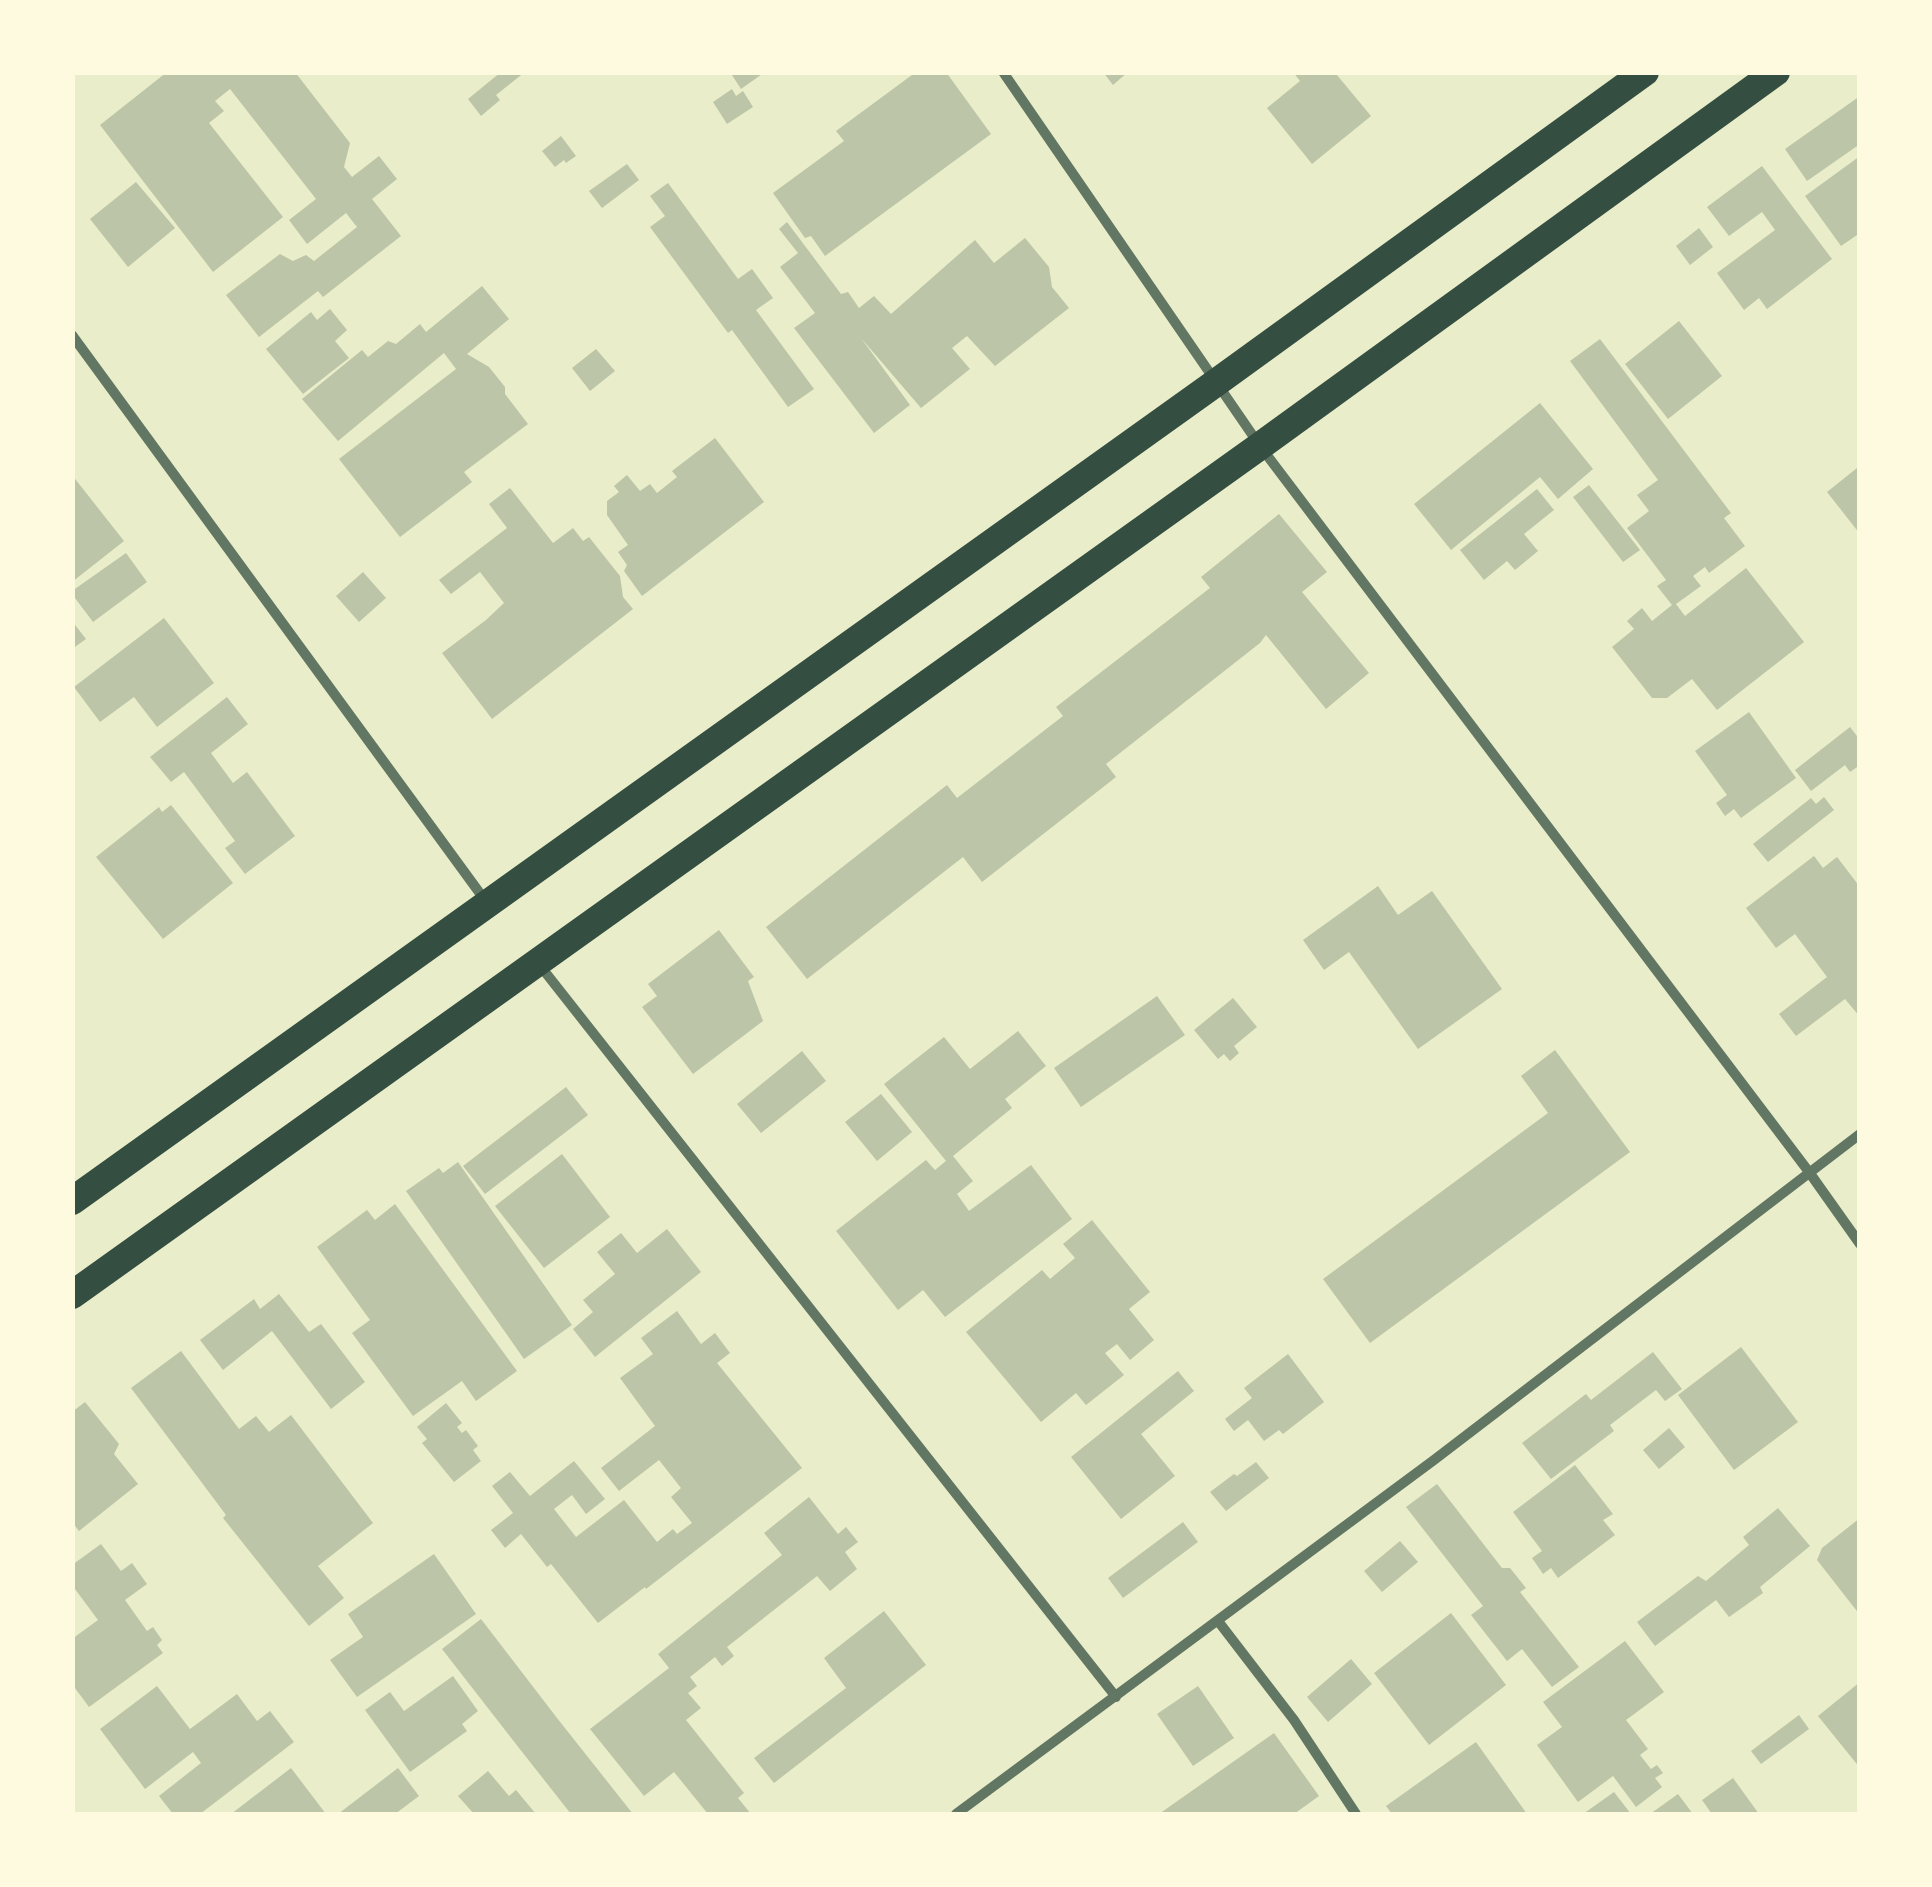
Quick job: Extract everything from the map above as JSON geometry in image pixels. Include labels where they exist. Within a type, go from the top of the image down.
[{"type":"highway","points":[[72,1202],[1645,72]]},
{"type":"highway","points":[[72,1294],[1260,446],[1776,72]]},
{"type":"street","points":[[1003,72],[1260,446],[1860,1244]]},
{"type":"street","points":[[72,335],[488,904]]},
{"type":"street","points":[[538,962],[1116,1697]]},
{"type":"street","points":[[956,1814],[1450,1448],[1860,1134]]},
{"type":"street","points":[[1218,1621],[1294,1720],[1356,1814]]},
{"type":"building","points":[[167,72],[295,72],[350,143],[344,167],[352,177],[379,156],[397,179],[372,199],[401,236],[323,297],[318,291],[259,337],[226,295],[280,254],[293,261],[306,255],[314,261],[357,227],[346,213],[307,244],[289,220],[316,199],[230,89],[215,101],[224,111],[209,123],[283,217],[213,272],[100,125]]},
{"type":"building","points":[[501,72],[525,72],[496,95],[500,100],[481,116],[468,99]]},
{"type":"building","points":[[730,72],[765,72],[741,89]]},
{"type":"building","points":[[916,72],[946,72],[991,134],[825,256],[811,236],[805,238],[773,193],[844,141],[836,131]]},
{"type":"building","points":[[1103,72],[1128,72],[1113,85]]},
{"type":"building","points":[[1293,72],[1341,72],[1337,75],[1371,116],[1312,164],[1267,108],[1300,81]]},
{"type":"building","points":[[732,89],[736,96],[743,91],[753,107],[727,124],[713,102]]},
{"type":"building","points":[[1860,96],[1860,144],[1807,181],[1785,149]]},
{"type":"building","points":[[561,136],[576,156],[555,167],[542,151]]},
{"type":"building","points":[[1860,156],[1860,233],[1841,246],[1805,196]]},
{"type":"building","points":[[627,164],[639,180],[602,208],[589,191]]},
{"type":"building","points":[[1762,166],[1832,259],[1767,309],[1759,298],[1744,310],[1717,273],[1775,230],[1762,212],[1729,236],[1707,207]]},
{"type":"building","points":[[136,182],[175,228],[128,267],[90,219]]},
{"type":"building","points":[[668,183],[738,279],[752,269],[773,298],[756,310],[814,389],[788,407],[650,227],[665,216],[650,196]]},
{"type":"building","points":[[787,222],[841,294],[848,292],[859,308],[874,296],[891,314],[975,240],[994,263],[1025,238],[1049,267],[1052,287],[1069,308],[995,366],[967,336],[952,348],[970,369],[921,408],[861,338],[910,405],[874,433],[794,328],[815,313],[780,267],[798,253],[779,229]]},
{"type":"building","points":[[1699,228],[1713,247],[1690,265],[1676,246]]},
{"type":"building","points":[[482,286],[509,319],[467,354],[489,367],[528,424],[464,472],[472,482],[400,537],[339,459],[456,369],[444,353],[338,441],[302,399],[362,350],[368,357],[388,341],[396,344],[420,324],[426,332]]},
{"type":"building","points":[[330,309],[347,330],[335,341],[349,358],[303,394],[266,349],[311,312],[317,320]]},
{"type":"building","points":[[1679,321],[1722,376],[1668,419],[1625,364]]},
{"type":"building","points":[[1600,339],[1731,513],[1724,518],[1745,546],[1709,573],[1705,567],[1693,576],[1701,586],[1676,604],[1685,616],[1746,568],[1804,642],[1717,710],[1692,679],[1667,698],[1652,698],[1612,647],[1634,629],[1627,621],[1642,608],[1652,621],[1672,605],[1657,586],[1666,580],[1627,528],[1649,511],[1637,495],[1658,480],[1570,361]]},
{"type":"building","points":[[596,349],[615,371],[590,391],[572,368]]},
{"type":"building","points":[[1540,403],[1593,469],[1558,499],[1540,477],[1451,550],[1414,504]]},
{"type":"building","points":[[715,438],[764,502],[642,596],[624,571],[627,565],[618,552],[628,545],[607,515],[607,501],[619,492],[614,486],[627,475],[640,491],[650,484],[657,493],[677,477],[672,471]]},
{"type":"building","points":[[1857,468],[1860,470],[1860,534],[1827,492]]},
{"type":"building","points":[[72,475],[124,541],[72,582]]},
{"type":"building","points":[[1589,485],[1640,550],[1623,562],[1573,497]]},
{"type":"building","points":[[510,488],[553,543],[573,528],[583,541],[589,537],[620,576],[623,597],[633,609],[492,719],[442,653],[504,603],[480,572],[451,594],[439,580],[507,528],[489,504]]},
{"type":"building","points":[[1537,489],[1554,510],[1524,534],[1538,551],[1515,570],[1507,561],[1484,580],[1460,550]]},
{"type":"building","points":[[1279,514],[1327,572],[1302,592],[1369,673],[1326,709],[1266,635],[1106,764],[1116,777],[982,882],[963,857],[807,979],[766,927],[947,785],[957,798],[1063,716],[1056,707],[1210,588],[1201,577]]},
{"type":"building","points":[[126,553],[147,582],[93,622],[72,591]]},
{"type":"building","points":[[363,572],[386,598],[359,622],[336,596]]},
{"type":"building","points":[[164,618],[214,683],[157,727],[134,697],[100,722],[74,687]]},
{"type":"building","points":[[72,621],[86,639],[72,649]]},
{"type":"building","points":[[227,697],[248,724],[211,753],[233,783],[247,772],[295,836],[245,874],[225,848],[235,841],[184,772],[171,782],[150,757]]},
{"type":"building","points":[[1749,712],[1796,778],[1741,818],[1734,809],[1725,816],[1716,803],[1727,795],[1695,751]]},
{"type":"building","points":[[1850,727],[1860,740],[1860,765],[1850,772],[1845,765],[1811,791],[1795,770]]},
{"type":"building","points":[[1824,797],[1834,810],[1768,862],[1753,844],[1811,798],[1816,804]]},
{"type":"building","points":[[171,805],[233,883],[163,939],[96,857],[159,807],[162,812]]},
{"type":"building","points":[[1814,856],[1823,868],[1837,857],[1860,887],[1860,1017],[1845,999],[1796,1036],[1779,1014],[1827,977],[1795,934],[1776,948],[1746,908]]},
{"type":"building","points":[[1378,886],[1398,915],[1432,891],[1502,989],[1418,1049],[1349,952],[1324,970],[1303,940]]},
{"type":"building","points":[[719,930],[754,977],[748,981],[763,1021],[693,1074],[642,1007],[657,996],[648,984]]},
{"type":"building","points":[[1157,996],[1185,1035],[1081,1107],[1054,1068]]},
{"type":"building","points":[[1233,998],[1257,1027],[1234,1046],[1239,1053],[1230,1061],[1224,1054],[1218,1059],[1194,1030]]},
{"type":"building","points":[[1018,1031],[1046,1066],[1005,1099],[1012,1108],[953,1156],[973,1181],[957,1194],[969,1211],[1031,1165],[1072,1219],[945,1317],[923,1290],[898,1310],[836,1231],[926,1160],[935,1170],[946,1161],[884,1084],[944,1037],[970,1069]]},
{"type":"building","points":[[1555,1050],[1630,1152],[1370,1343],[1323,1279],[1548,1113],[1521,1076]]},
{"type":"building","points":[[802,1051],[826,1081],[761,1133],[737,1104]]},
{"type":"building","points":[[566,1087],[588,1115],[485,1194],[463,1166]]},
{"type":"building","points":[[881,1094],[912,1132],[877,1161],[845,1122]]},
{"type":"building","points":[[562,1154],[610,1217],[544,1268],[495,1206]]},
{"type":"building","points":[[458,1162],[572,1325],[524,1359],[406,1191],[439,1168],[443,1173]]},
{"type":"building","points":[[395,1204],[517,1371],[476,1401],[462,1381],[413,1416],[352,1333],[370,1320],[317,1247],[367,1210],[375,1220]]},
{"type":"building","points":[[1092,1220],[1150,1292],[1129,1309],[1154,1340],[1130,1360],[1117,1344],[1105,1353],[1124,1375],[1086,1405],[1076,1393],[1041,1422],[966,1332],[1042,1270],[1050,1279],[1075,1258],[1063,1244]]},
{"type":"building","points":[[667,1229],[701,1272],[595,1357],[573,1329],[593,1312],[583,1300],[615,1274],[597,1252],[621,1233],[637,1253]]},
{"type":"building","points":[[279,1294],[309,1332],[321,1324],[365,1382],[331,1409],[272,1331],[223,1370],[200,1340],[254,1299],[260,1309]]},
{"type":"building","points":[[677,1311],[701,1344],[715,1333],[730,1353],[717,1363],[802,1468],[598,1623],[551,1564],[547,1567],[521,1534],[505,1548],[491,1530],[513,1513],[492,1486],[510,1472],[530,1496],[574,1461],[605,1499],[586,1514],[572,1495],[554,1509],[576,1537],[624,1500],[657,1542],[673,1529],[677,1534],[692,1523],[671,1497],[681,1488],[659,1460],[619,1491],[601,1468],[655,1426],[620,1378],[653,1354],[641,1338]]},
{"type":"building","points":[[1741,1347],[1798,1422],[1734,1470],[1678,1395]]},
{"type":"building","points":[[181,1351],[239,1429],[256,1416],[269,1432],[291,1415],[373,1523],[318,1566],[344,1598],[309,1626],[223,1518],[226,1515],[131,1388]]},
{"type":"building","points":[[1653,1352],[1682,1389],[1665,1401],[1656,1390],[1610,1425],[1614,1431],[1551,1479],[1522,1443],[1586,1394],[1591,1400]]},
{"type":"building","points":[[1288,1354],[1324,1402],[1283,1434],[1279,1430],[1264,1441],[1248,1420],[1234,1431],[1225,1419],[1252,1398],[1244,1388]]},
{"type":"building","points":[[1178,1371],[1194,1391],[1141,1434],[1175,1476],[1121,1519],[1071,1457]]},
{"type":"building","points":[[85,1402],[119,1444],[114,1454],[138,1484],[79,1531],[72,1522],[72,1412]]},
{"type":"building","points":[[446,1403],[462,1423],[457,1427],[462,1433],[466,1430],[478,1446],[473,1450],[481,1461],[454,1482],[422,1443],[427,1439],[417,1427]]},
{"type":"building","points":[[1669,1428],[1685,1447],[1659,1469],[1643,1450]]},
{"type":"building","points":[[1256,1462],[1269,1478],[1226,1511],[1210,1492]]},
{"type":"building","points":[[1575,1465],[1613,1514],[1603,1520],[1615,1535],[1558,1578],[1551,1568],[1543,1574],[1532,1558],[1542,1551],[1513,1512]]},
{"type":"building","points":[[1437,1484],[1502,1568],[1510,1568],[1526,1588],[1520,1592],[1579,1667],[1552,1687],[1522,1649],[1507,1661],[1471,1615],[1483,1606],[1406,1507]]},
{"type":"building","points":[[809,1497],[838,1534],[846,1527],[858,1542],[845,1552],[857,1569],[830,1591],[817,1576],[727,1647],[734,1656],[722,1666],[715,1657],[690,1677],[697,1686],[688,1693],[701,1708],[686,1720],[744,1793],[738,1798],[751,1814],[708,1814],[674,1772],[644,1796],[590,1729],[669,1668],[658,1654],[782,1555],[764,1533]]},
{"type":"building","points":[[1778,1508],[1810,1546],[1760,1587],[1763,1593],[1729,1617],[1716,1600],[1655,1646],[1637,1622],[1698,1576],[1706,1581],[1749,1545],[1743,1537]]},
{"type":"building","points":[[1860,1518],[1860,1615],[1817,1560],[1822,1548]]},
{"type":"building","points":[[1183,1522],[1198,1542],[1123,1598],[1108,1578]]},
{"type":"building","points":[[1400,1541],[1418,1562],[1382,1592],[1364,1571]]},
{"type":"building","points":[[101,1544],[121,1571],[132,1563],[147,1584],[125,1600],[147,1631],[153,1627],[162,1640],[157,1645],[163,1653],[89,1707],[72,1684],[72,1639],[98,1620],[72,1585],[72,1565]]},
{"type":"building","points":[[434,1554],[476,1614],[357,1697],[330,1660],[363,1637],[348,1614]]},
{"type":"building","points":[[884,1611],[926,1665],[774,1783],[754,1758],[846,1688],[824,1658]]},
{"type":"building","points":[[1451,1613],[1506,1685],[1429,1745],[1374,1673]]},
{"type":"building","points":[[481,1619],[633,1814],[571,1814],[519,1748],[442,1649]]},
{"type":"building","points":[[1625,1641],[1664,1692],[1626,1720],[1648,1749],[1640,1755],[1651,1769],[1657,1765],[1663,1773],[1655,1778],[1662,1787],[1636,1807],[1613,1776],[1578,1802],[1537,1745],[1562,1727],[1543,1702]]},
{"type":"building","points":[[1351,1659],[1372,1684],[1328,1722],[1307,1697]]},
{"type":"building","points":[[453,1676],[478,1711],[462,1724],[467,1731],[410,1772],[365,1710],[390,1692],[404,1711]]},
{"type":"building","points":[[1860,1682],[1860,1768],[1818,1716]]},
{"type":"building","points":[[157,1686],[190,1729],[237,1694],[257,1721],[270,1711],[294,1742],[200,1814],[173,1814],[159,1796],[201,1763],[193,1752],[145,1789],[100,1729]]},
{"type":"building","points":[[1198,1686],[1234,1738],[1193,1766],[1157,1714]]},
{"type":"building","points":[[1799,1715],[1809,1729],[1761,1764],[1751,1751]]},
{"type":"building","points":[[1274,1733],[1319,1796],[1294,1814],[1159,1814]]},
{"type":"building","points":[[1476,1742],[1527,1814],[1392,1814],[1386,1806]]},
{"type":"building","points":[[291,1768],[326,1814],[231,1814]]},
{"type":"building","points":[[398,1768],[419,1796],[395,1814],[338,1814]]},
{"type":"building","points":[[488,1771],[509,1796],[516,1790],[536,1814],[474,1814],[458,1796]]},
{"type":"building","points":[[1733,1778],[1759,1814],[1712,1814],[1702,1800]]},
{"type":"building","points":[[1614,1792],[1631,1814],[1583,1814]]},
{"type":"building","points":[[1678,1794],[1693,1814],[1650,1814]]}]
